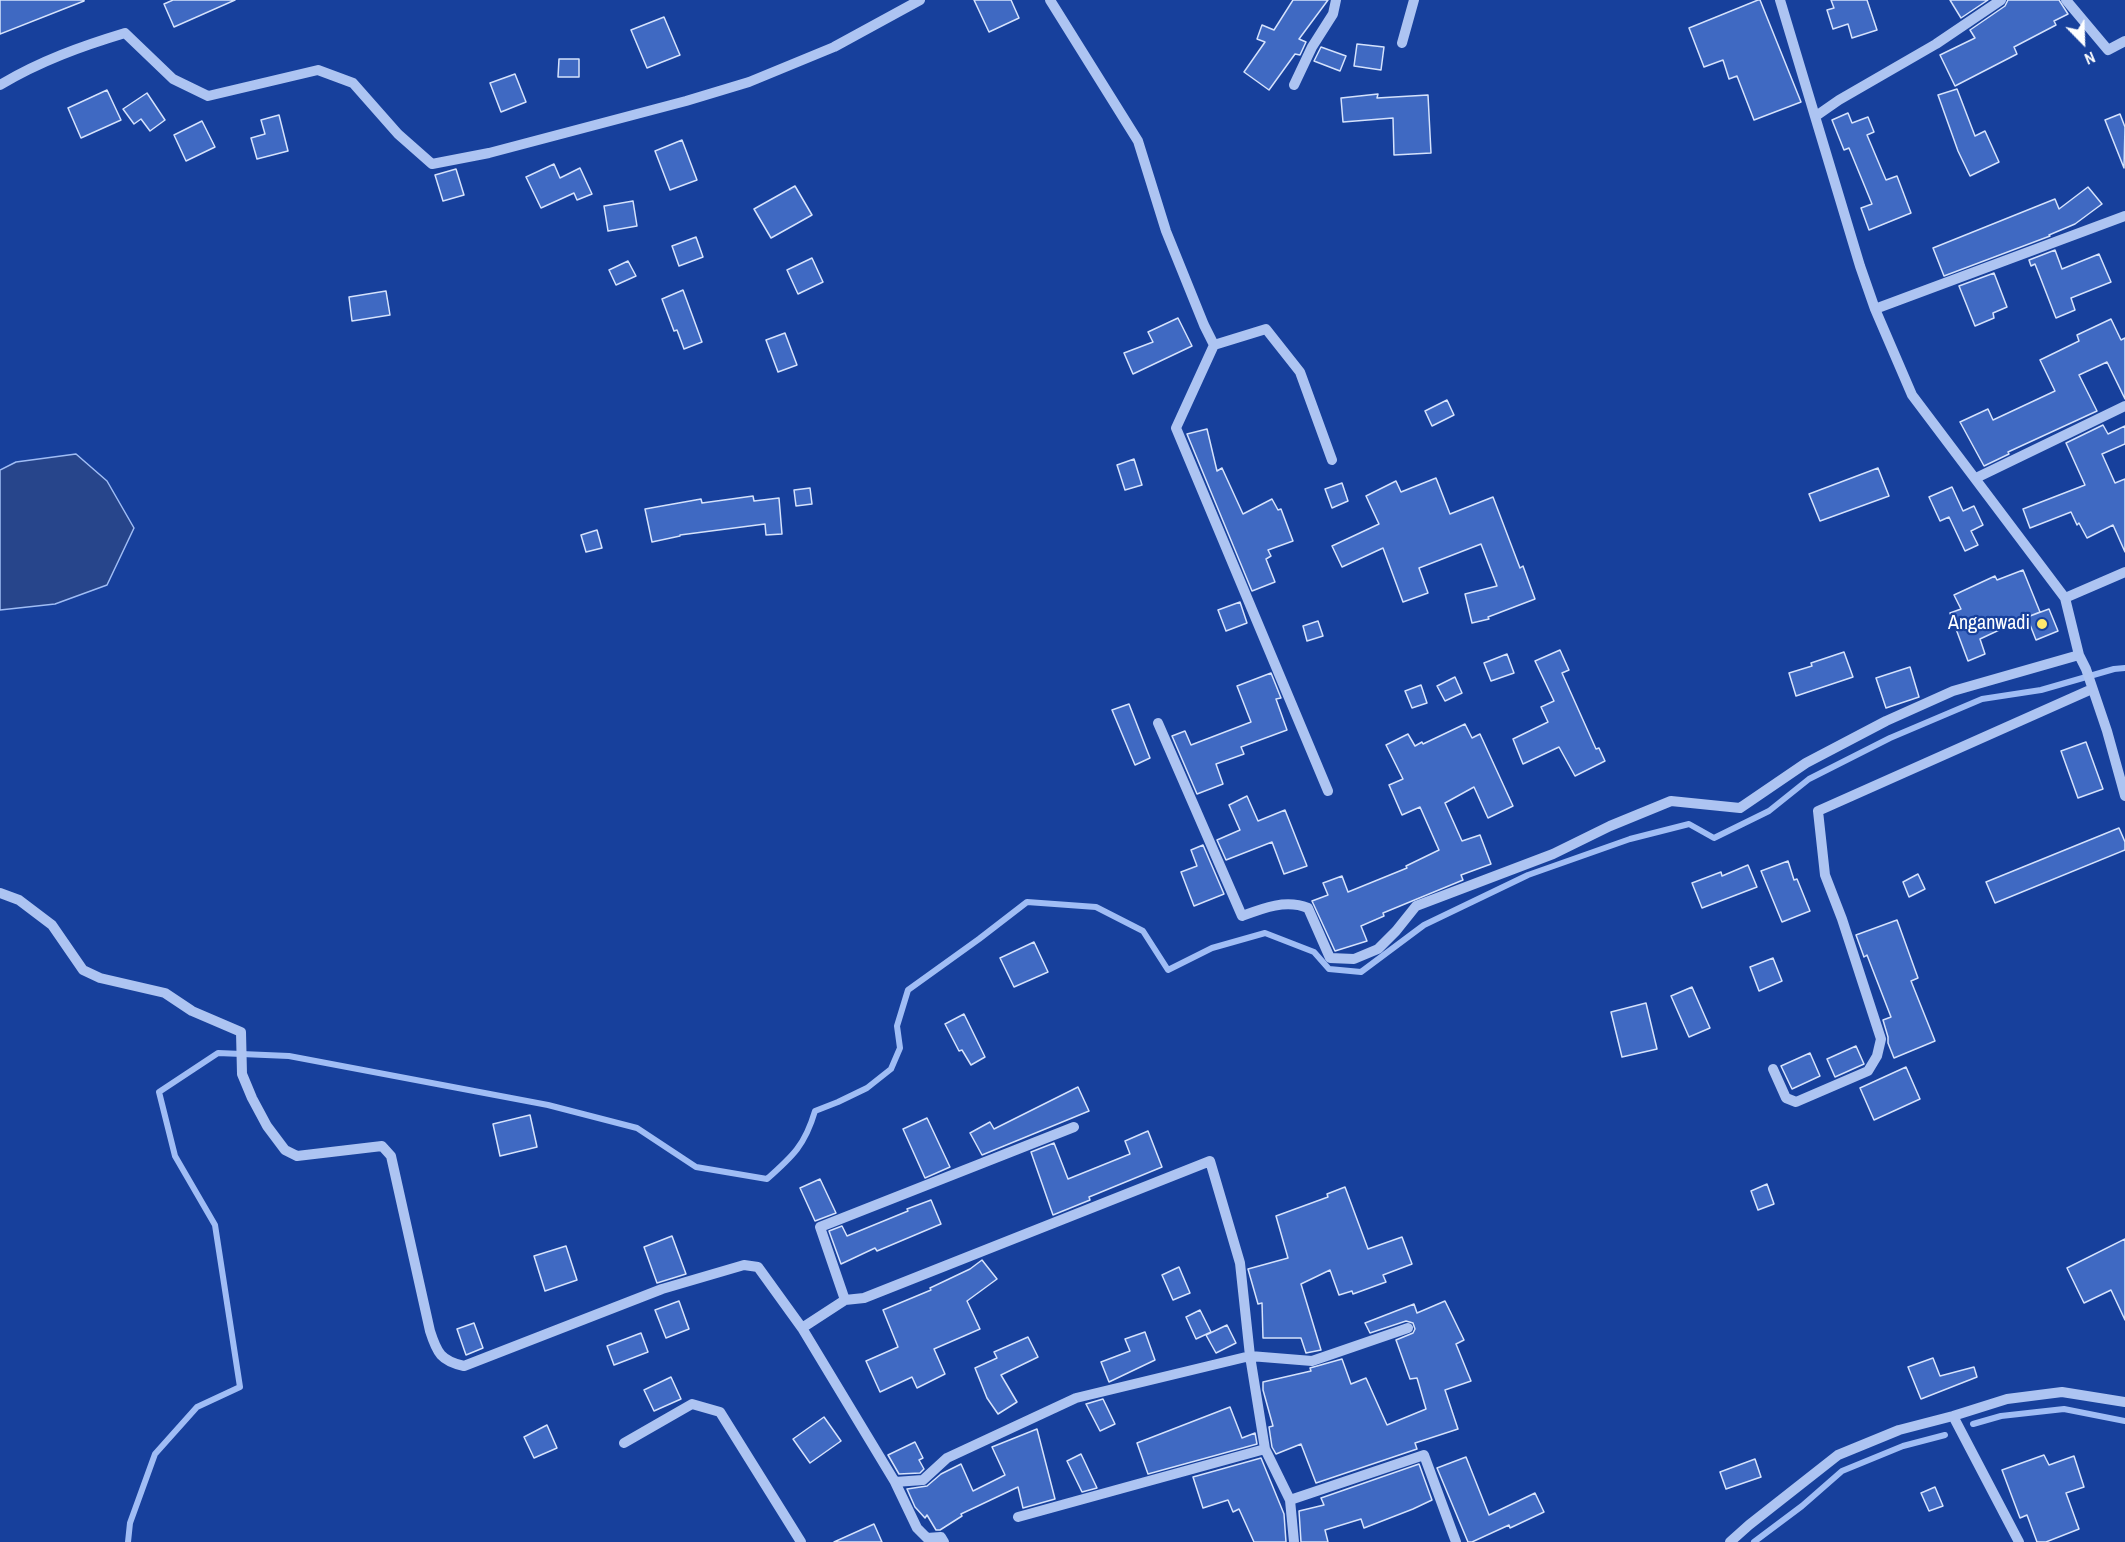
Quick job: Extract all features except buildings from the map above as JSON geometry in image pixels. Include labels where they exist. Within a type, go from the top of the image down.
[{"type":"street","points":[[0,84],[19,73],[76,48],[125,33],[173,79],[208,96],[318,70],[352,83],[398,135],[432,164],[489,153],[686,101],[749,81],[834,47],[920,0]]},
{"type":"street","points":[[1050,0],[1138,141],[1166,231],[1214,345]]},
{"type":"street","points":[[1294,85],[1312,47],[1333,14],[1336,0]]},
{"type":"street","points":[[1402,43],[1414,0]]},
{"type":"street","points":[[1780,0],[1875,309],[1912,395],[2065,598],[2079,655],[2086,669],[2124,792]]},
{"type":"street","points":[[1816,116],[1839,100],[1936,44],[2001,0]]},
{"type":"street","points":[[2066,0],[2108,50],[2125,41]]},
{"type":"street","points":[[1875,309],[2125,216]]},
{"type":"street","points":[[1328,791],[1176,428],[1214,345],[1266,329],[1300,372],[1332,460]]},
{"type":"street","points":[[1976,478],[2125,406]]},
{"type":"street","points":[[2065,598],[2125,572]]},
{"type":"street","points":[[1158,723],[1242,916],[1267,907],[1297,903],[1308,908],[1330,958],[1354,959],[1378,949],[1416,906],[1553,854],[1610,826],[1671,801],[1740,808],[1806,763],[1934,699],[1953,691],[2079,655]]},
{"type":"street","points":[[1773,1070],[1786,1098],[1796,1102],[1868,1071],[1877,1056],[1881,1039],[1825,875],[1818,811],[2092,689]]},
{"type":"street","points":[[0,893],[19,900],[52,925],[83,969],[100,978],[165,993],[192,1011],[242,1032],[242,1074],[267,1126],[285,1150],[297,1156],[382,1146],[391,1156],[430,1331],[435,1348],[443,1359],[464,1366],[662,1289],[744,1265],[758,1267],[802,1328],[895,1482],[922,1540],[941,1537],[944,1542]]},
{"type":"street","points":[[845,1300],[820,1227],[1074,1126]]},
{"type":"street","points":[[802,1328],[845,1300],[864,1298],[1210,1161],[1240,1263],[1250,1356],[1265,1449],[1290,1500],[1294,1542]]},
{"type":"street","points":[[895,1482],[923,1480],[947,1458],[1076,1398],[1250,1356],[1312,1361],[1408,1328]]},
{"type":"street","points":[[1731,1542],[1749,1525],[1838,1455],[1899,1430],[2007,1399],[2062,1392],[2125,1402]]},
{"type":"street","points":[[624,1443],[692,1404],[720,1412],[801,1542]]},
{"type":"street","points":[[1953,1416],[2019,1542]]},
{"type":"street","points":[[1018,1517],[1265,1449]]},
{"type":"street","points":[[1290,1500],[1424,1455],[1456,1542]]},
{"type":"water","points":[[76,454],[107,481],[134,528],[107,585],[55,604],[0,610],[0,470],[16,462]]},
{"type":"waterway","points":[[128,1542],[130,1523],[155,1454],[197,1407],[240,1387],[215,1225],[175,1156],[159,1092],[218,1053],[289,1056],[548,1105],[637,1128],[696,1167],[767,1179],[797,1149],[807,1133],[815,1111],[867,1088],[891,1069],[900,1048],[897,1026],[908,990],[1027,902],[1096,907],[1143,931],[1168,970],[1212,948],[1265,933],[1314,952],[1329,969],[1361,972],[1424,925],[1528,875],[1630,839],[1689,824],[1714,838],[1769,811],[1809,779],[1890,738],[1982,699],[2041,690],[2114,669],[2125,668]]},
{"type":"waterway","points":[[1973,1424],[2001,1416],[2064,1409],[2125,1421]]},
{"type":"waterway","points":[[1754,1542],[1802,1506],[1842,1471],[1903,1446],[1945,1435]]},
{"type":"place","name":"Anganwadi","points":[[2042,624]]}]
